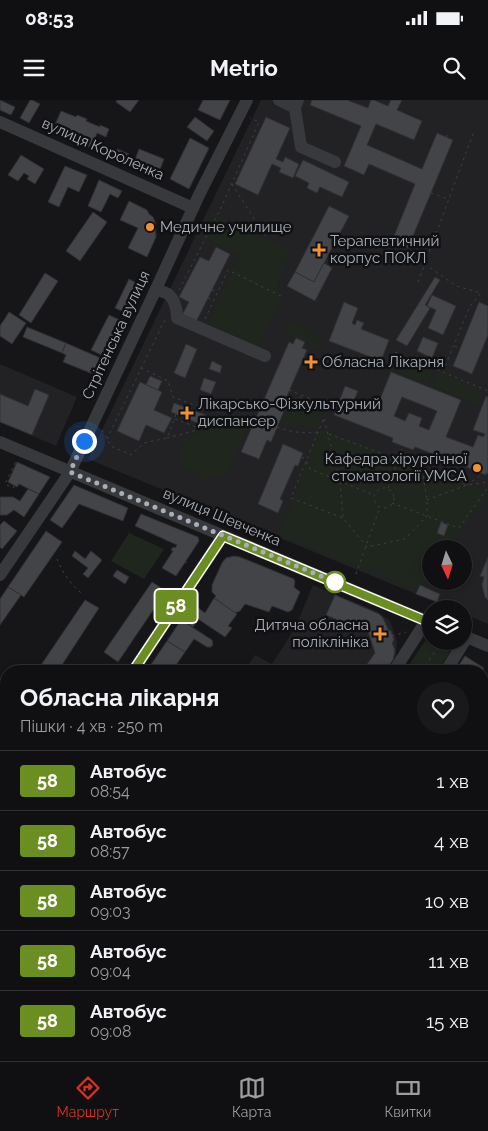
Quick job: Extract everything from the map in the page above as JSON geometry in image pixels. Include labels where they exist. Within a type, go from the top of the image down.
[{"type":"street","name":"Стрітенська вулиця","points":[[0,574],[70,472],[193,208],[247,100]]},
{"type":"street","points":[[279,100],[297,104],[301,147],[335,162]]},
{"type":"street","name":"вулиця Короленка","points":[[0,122],[193,208]]},
{"type":"street","points":[[156,289],[168,294],[177,311],[177,318],[265,356]]},
{"type":"street","name":"вулиця Шевченка","points":[[0,442],[422,619]]},
{"type":"street","points":[[137,665],[223,536]]},
{"type":"street","points":[[398,665],[422,632]]},
{"type":"street","points":[[472,640],[488,646]]},
{"type":"street","points":[[449,665],[458,650]]},
{"type":"path","points":[[108,438],[232,183],[258,122],[240,114]]},
{"type":"path","points":[[446,137],[449,131]]},
{"type":"path","points":[[418,282],[473,134]]},
{"type":"path","points":[[232,183],[266,236]]},
{"type":"path","points":[[431,193],[448,199]]},
{"type":"path","points":[[424,264],[456,286],[482,293],[470,306],[444,369]]},
{"type":"path","points":[[201,328],[228,270],[283,297]]},
{"type":"path","points":[[212,290],[217,292]]},
{"type":"path","points":[[208,298],[214,301]]},
{"type":"path","points":[[164,321],[177,318]]},
{"type":"path","points":[[454,346],[460,349]]},
{"type":"path","points":[[395,352],[488,391]]},
{"type":"path","points":[[101,430],[108,438],[111,446],[131,454],[144,443],[201,429],[223,407],[202,408],[173,397],[168,380],[141,368]]},
{"type":"path","points":[[289,390],[328,406]]},
{"type":"path","points":[[285,410],[293,400],[305,396]]},
{"type":"path","points":[[167,438],[176,414]]},
{"type":"path","points":[[174,418],[201,429]]},
{"type":"path","points":[[343,518],[340,481],[324,419],[291,498],[343,518],[367,547]]},
{"type":"path","points":[[277,427],[306,434],[318,432]]},
{"type":"path","points":[[328,434],[467,485]]},
{"type":"path","points":[[387,489],[403,446]]},
{"type":"path","points":[[340,481],[374,451]]},
{"type":"path","points":[[302,457],[306,460],[310,469],[374,495]]},
{"type":"path","points":[[14,486],[13,488],[5,484],[17,460]]},
{"type":"path","points":[[367,547],[405,539],[427,516],[422,469]]},
{"type":"path","points":[[467,485],[482,474]]},
{"type":"path","points":[[426,500],[467,485],[488,482]]},
{"type":"path","points":[[392,503],[459,528],[488,487]]},
{"type":"path","points":[[387,489],[393,494],[392,503],[388,507],[380,507],[374,501],[374,495],[378,490],[387,489]]},
{"type":"path","points":[[356,574],[380,507]]},
{"type":"path","points":[[57,559],[75,589],[84,594]]},
{"type":"path","points":[[392,636],[409,631]]},
{"type":"path","points":[[426,665],[436,650]]},
{"type":"shaded area","name":"Обласна Лікарня","points":[[261,100],[488,100],[488,624],[472,617],[472,600],[438,600],[440,594],[431,590],[472,590],[472,540],[422,540],[422,586],[420,585],[416,594],[88,459]]},
{"type":"shaded area","points":[[213,213],[291,252],[278,279],[281,299],[261,344],[255,345],[208,324],[239,256],[202,236]]},
{"type":"shaded area","points":[[291,322],[315,332],[325,352],[280,329]]},
{"type":"shaded area","points":[[396,354],[433,370],[427,384],[390,369]]},
{"type":"shaded area","points":[[0,364],[77,397],[56,446],[0,422]]},
{"type":"shaded area","points":[[438,372],[485,391],[479,405],[432,386]]},
{"type":"shaded area","points":[[305,399],[322,405],[323,413],[317,428],[281,424],[289,408]]},
{"type":"shaded area","points":[[228,416],[250,423],[228,474],[203,480],[181,465],[181,449],[188,436],[202,432]]},
{"type":"shaded area","points":[[320,429],[488,491],[488,494],[453,540],[422,540],[422,585],[412,589],[279,535]]},
{"type":"shaded area","points":[[129,533],[164,549],[144,579],[111,561]]},
{"type":"shaded area","points":[[313,585],[378,612],[390,621],[397,642],[396,656],[390,665],[248,665],[255,655],[272,664],[295,628]]},
{"type":"shaded area","points":[[422,646],[422,650],[445,650],[450,652],[442,665],[409,665]]},
{"type":"building","points":[[0,100],[15,107],[11,115],[0,110]]},
{"type":"building","points":[[30,100],[40,104],[29,123],[20,118]]},
{"type":"building","points":[[117,100],[139,100],[130,112],[116,102]]},
{"type":"building","points":[[203,100],[230,100],[220,120],[198,110]]},
{"type":"building","points":[[312,100],[347,100],[368,108],[371,100],[388,106],[391,100],[402,100],[397,110],[422,121],[414,140],[376,124],[367,145],[422,169],[437,133],[453,140],[408,248],[392,241],[415,184],[369,164],[364,175],[344,166],[361,126],[310,105]]},
{"type":"building","points":[[61,111],[76,117],[77,115],[87,119],[86,121],[109,129],[106,137],[97,133],[91,148],[52,132]]},
{"type":"building","points":[[195,117],[214,131],[207,141],[187,127]]},
{"type":"building","points":[[266,117],[290,128],[276,159],[283,162],[285,157],[299,164],[293,178],[279,172],[281,168],[272,164],[258,195],[235,184]]},
{"type":"building","points":[[190,138],[209,148],[189,189],[170,179]]},
{"type":"building","points":[[117,149],[129,154],[125,162],[114,157]]},
{"type":"building","points":[[139,149],[164,159],[158,175],[133,165]]},
{"type":"building","points":[[21,155],[44,169],[35,184],[27,179],[29,176],[24,173],[18,181],[8,175]]},
{"type":"building","points":[[303,160],[349,182],[342,197],[320,187],[317,193],[307,188],[309,183],[295,176]]},
{"type":"building","points":[[65,166],[87,175],[79,192],[68,187],[59,207],[48,202]]},
{"type":"building","points":[[99,180],[122,191],[118,198],[110,194],[101,212],[88,206]]},
{"type":"building","points":[[129,201],[147,210],[155,222],[156,237],[147,257],[128,248],[138,228],[120,220]]},
{"type":"building","points":[[329,206],[349,216],[314,282],[295,272]]},
{"type":"building","points":[[93,212],[107,222],[80,261],[66,251]]},
{"type":"building","points":[[216,247],[230,254],[196,322],[182,315],[189,302],[179,297],[200,257],[209,261]]},
{"type":"building","points":[[324,263],[332,268],[315,301],[287,286],[295,272],[314,282]]},
{"type":"building","points":[[45,273],[58,281],[31,323],[19,315]]},
{"type":"building","points":[[435,277],[440,280],[425,305],[430,308],[407,346],[396,340]]},
{"type":"building","points":[[129,279],[144,287],[130,315],[115,308]]},
{"type":"building","points":[[432,295],[456,306],[443,335],[428,328],[436,310],[427,306]]},
{"type":"building","points":[[344,302],[358,308],[352,323],[355,325],[357,320],[364,323],[361,329],[389,340],[381,361],[329,341]]},
{"type":"building","points":[[479,302],[488,306],[488,335],[472,374],[453,366]]},
{"type":"building","points":[[9,312],[26,323],[12,344],[0,336],[0,326]]},
{"type":"building","points":[[109,315],[126,323],[108,358],[91,350]]},
{"type":"building","points":[[27,327],[66,343],[62,353],[23,337]]},
{"type":"building","points":[[423,337],[438,343],[432,358],[417,351]]},
{"type":"building","points":[[296,338],[305,342],[302,348],[307,350],[284,403],[287,404],[271,442],[267,440],[259,459],[241,452],[289,342],[293,344]]},
{"type":"building","points":[[66,343],[105,360],[98,376],[63,362],[66,355],[62,353]]},
{"type":"building","points":[[186,344],[197,349],[185,378],[174,373]]},
{"type":"building","points":[[212,361],[222,366],[220,373],[209,369]]},
{"type":"building","points":[[391,372],[461,400],[446,437],[473,447],[478,435],[483,437],[485,434],[473,430],[486,396],[488,397],[488,474],[486,473],[486,475],[478,472],[479,470],[474,470],[415,447],[413,450],[392,442],[393,438],[334,415],[345,386],[358,391],[354,400],[376,409]],"holes":[[[402,397],[437,411],[429,430],[419,426],[422,418],[409,413],[405,421],[394,416]]]},
{"type":"building","points":[[150,376],[162,381],[158,390],[146,385]]},
{"type":"building","points":[[204,378],[216,382],[211,394],[200,390]]},
{"type":"building","points":[[140,382],[162,392],[154,410],[172,418],[164,433],[146,425],[139,441],[117,431]]},
{"type":"building","points":[[35,389],[49,395],[32,435],[0,422],[0,394],[28,406]]},
{"type":"building","name":"Лікарсько-Фізкультурний диспансер","points":[[174,403],[206,415],[202,425],[171,412]]},
{"type":"building","points":[[283,444],[303,453],[298,466],[295,465],[280,499],[283,501],[278,513],[258,504]]},
{"type":"building","points":[[17,462],[50,477],[39,494],[19,484],[17,487],[8,482]]},
{"type":"building","points":[[74,485],[128,508],[123,521],[79,504],[62,528],[50,520]]},
{"type":"building","points":[[28,489],[39,494],[24,517],[14,510],[7,515],[0,515],[0,497],[13,497],[20,501]]},
{"type":"building","points":[[141,514],[198,537],[199,541],[176,576],[162,568],[173,551],[171,550],[177,545],[135,526]]},
{"type":"building","points":[[4,521],[17,531],[2,549],[0,547],[0,525]]},
{"type":"building","points":[[441,522],[448,525],[444,536],[437,533]]},
{"type":"building","points":[[46,531],[62,542],[24,597],[8,587]]},
{"type":"building","points":[[75,551],[85,559],[91,551],[102,560],[88,578],[83,574],[88,568],[72,556]]},
{"type":"building","points":[[234,556],[294,579],[294,587],[300,592],[292,610],[288,612],[272,606],[269,612],[245,604],[240,611],[234,613],[214,598],[216,596],[212,592],[212,585],[222,563],[226,558]]},
{"type":"building","points":[[488,557],[488,600],[483,590],[484,577],[480,576]]},
{"type":"building","points":[[117,570],[129,577],[125,584],[113,576]]},
{"type":"building","points":[[152,582],[166,591],[118,662],[104,652]]},
{"type":"building","points":[[420,585],[422,586],[422,590],[431,590],[440,594],[438,600],[432,600],[416,594]]},
{"type":"building","points":[[8,587],[21,595],[0,625],[0,599]]},
{"type":"building","name":"Дитяча обласна поліклініка","points":[[335,595],[379,614],[391,631],[394,640],[392,643],[395,650],[393,660],[389,665],[366,665],[375,653],[367,628],[365,632],[326,615]]},
{"type":"building","points":[[214,598],[237,614],[228,626],[232,628],[225,637],[198,619],[193,627],[181,620],[190,608],[194,610],[197,607],[205,613]]},
{"type":"building","points":[[85,600],[99,608],[62,665],[41,665]]},
{"type":"building","points":[[181,620],[212,640],[213,644],[211,647],[207,647],[194,639],[185,652],[167,641]]},
{"type":"building","points":[[167,641],[185,652],[176,665],[151,665]]},
{"type":"building","points":[[465,656],[479,665],[459,665]]},
{"type":"bus line","name":"58","points":[[137,665],[223,536],[422,619]]},
{"type":"place","name":"Медичне училище","points":[[150,227]]},
{"type":"place","name":"Терапевтичний корпус ПОКЛ","points":[[319,250]]},
{"type":"place","name":"Обласна Лікарня","points":[[311,362]]},
{"type":"place","name":"Лікарсько-Фізкультурний диспансер","points":[[187,413]]},
{"type":"place","name":"Кафедра хірургічної стоматології УМСА","points":[[477,468]]},
{"type":"place","name":"Дитяча обласна поліклініка","points":[[380,634]]},
{"type":"route","points":[[84,441],[70,472],[335,582]]}]
